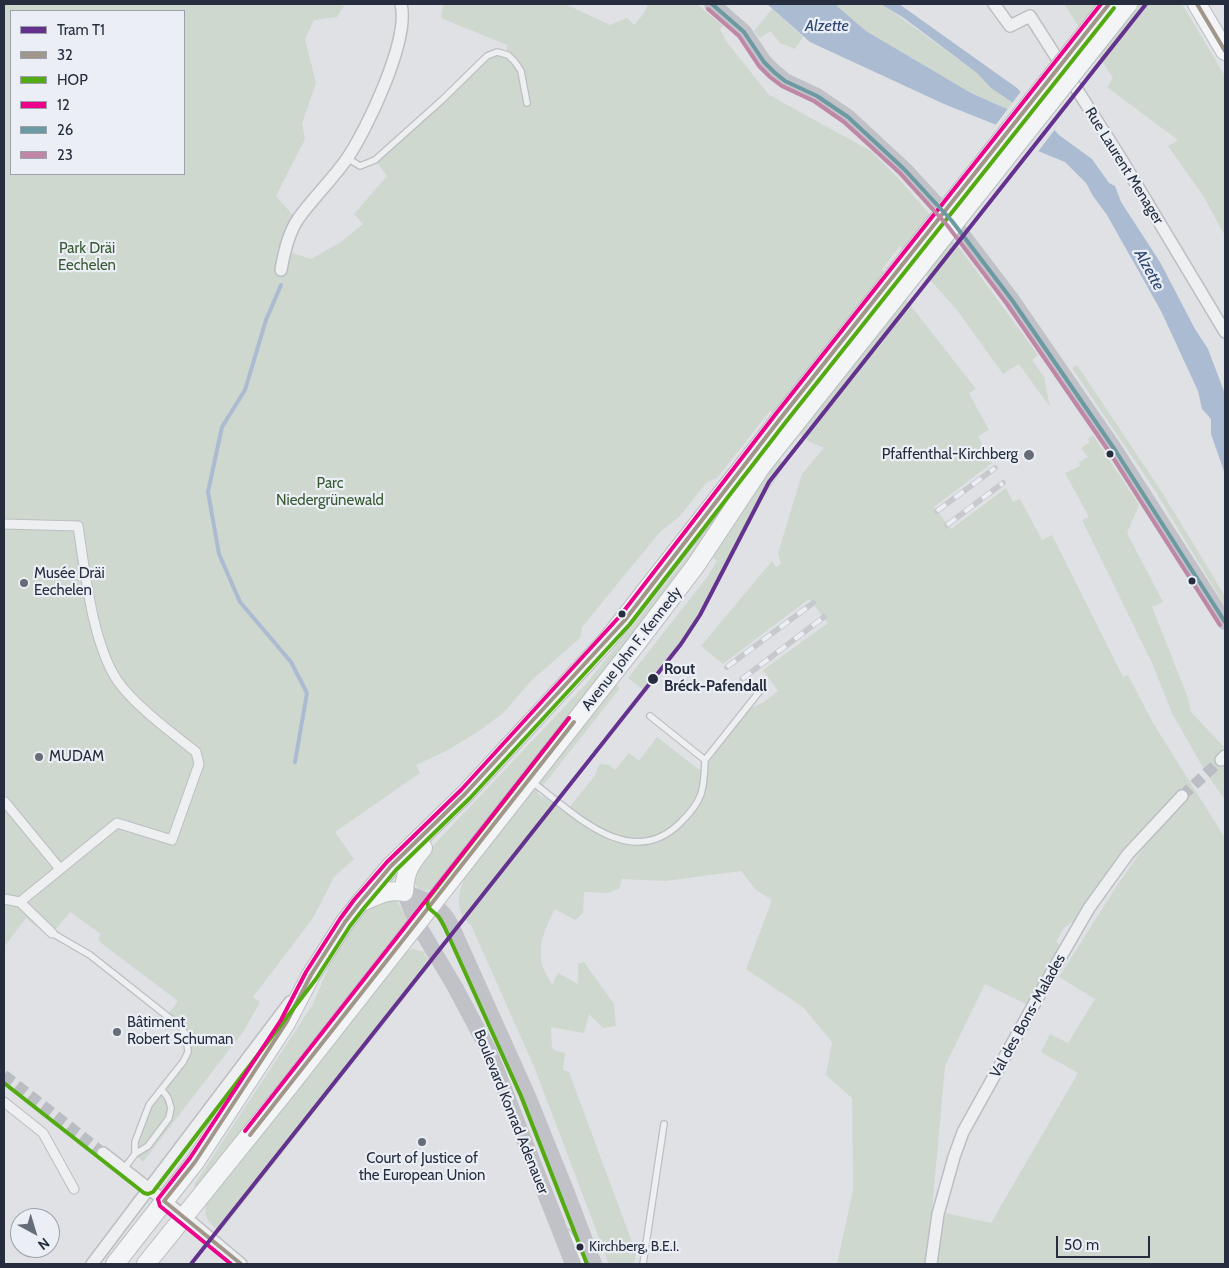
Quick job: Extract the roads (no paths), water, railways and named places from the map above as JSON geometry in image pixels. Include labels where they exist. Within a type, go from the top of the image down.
[{"type":"main road","points":[[712,4],[744,32],[764,62],[774,72],[785,81],[817,96],[848,117],[904,169],[952,220],[1012,300],[1110,442],[1225,622]]},
{"type":"main road","points":[[786,424],[1110,4]]},
{"type":"main road","points":[[786,424],[1128,4]]},
{"type":"main road","points":[[1198,4],[1225,51]]},
{"type":"main road","name":"Avenue John F. Kennedy","points":[[146,1264],[433,903],[696,566],[761,467],[786,424]]},
{"type":"main road","name":"Avenue John F. Kennedy","points":[[115,1264],[195,1162],[286,1023],[311,975],[345,922],[359,904],[391,866],[465,794],[622,624],[786,424]]},
{"type":"main road","points":[[359,904],[385,891],[404,892],[405,878],[409,865],[465,794]]},
{"type":"main road","name":"Boulevard Konrad Adenauer","points":[[404,892],[433,903],[445,914],[451,925],[524,1086],[594,1264]]},
{"type":"main road","name":"Boulevard Konrad Adenauer","points":[[404,892],[417,923],[455,987],[489,1051],[573,1264]]},
{"type":"street","points":[[281,270],[284,250],[297,220],[347,158],[379,98],[392,66],[400,35],[402,4]]},
{"type":"street","name":"Rue Laurent Menager","points":[[994,4],[1010,26],[1030,16],[1120,157],[1225,332]]},
{"type":"street","points":[[4,524],[78,526],[85,574],[99,641],[107,664],[118,682],[130,696],[196,752],[199,764],[172,840],[117,823],[20,902]]},
{"type":"street","name":"Val des Bons-Malades","points":[[931,1264],[938,1214],[963,1132],[1089,908],[1128,854],[1182,796]]},
{"type":"street","points":[[4,803],[60,869]]},
{"type":"street","points":[[4,899],[20,902],[52,933]]},
{"type":"street","name":"Avenue John F. Kennedy","points":[[92,1264],[311,975]]},
{"type":"street","points":[[4,1102],[43,1132],[74,1189]]},
{"type":"street","points":[[102,1153],[184,1216],[241,1264]]},
{"type":"lane","points":[[347,158],[360,166],[375,160],[442,100],[487,56],[497,52],[508,55],[516,62],[521,71],[527,103]]},
{"type":"lane","points":[[529,779],[597,829],[616,839],[630,843],[644,843],[658,839],[671,832],[700,800],[704,787],[705,760],[763,687]]},
{"type":"lane","points":[[650,716],[705,760]]},
{"type":"lane","points":[[52,933],[90,954],[181,1027],[186,1035],[188,1052],[183,1062],[149,1104],[135,1142],[135,1154]]},
{"type":"lane","points":[[124,1170],[135,1154],[148,1146],[169,1118],[171,1108],[168,1098],[162,1090]]},
{"type":"lane","points":[[643,1264],[664,1124]]},
{"type":"lane","points":[[554,1216],[572,1239],[582,1264]]},
{"type":"water","name":"Alzette","points":[[767,4],[838,4],[837,6],[866,31],[971,93],[1007,109],[1014,109],[1012,102],[991,88],[977,73],[904,18],[881,4],[899,4],[1017,88],[1059,135],[1092,159],[1109,183],[1115,186],[1121,202],[1160,262],[1195,329],[1208,349],[1225,394],[1225,474],[1211,434],[1211,419],[1202,409],[1198,391],[1161,311],[1107,215],[1086,183],[1065,162],[1038,151],[999,126],[944,104],[810,42]]},
{"type":"waterway","points":[[281,285],[266,320],[245,390],[222,427],[208,492],[219,554],[240,602],[291,662],[307,693],[295,762]]},
{"type":"tunnel","points":[[1182,796],[1221,760]]},
{"type":"tunnel","points":[[4,1075],[103,1153]]},
{"type":"railway","points":[[937,511],[995,468]]},
{"type":"railway","points":[[947,525],[1003,483]]},
{"type":"railway","points":[[727,667],[813,603]]},
{"type":"railway","points":[[742,679],[824,617]]},
{"type":"tram line","name":"T1","points":[[191,1264],[681,644],[700,615],[769,482],[1146,4]]},
{"type":"place","name":"Pfaffenthal-Kirchberg","points":[[1029,455]]},
{"type":"place","name":"Musée Dräi Eechelen","points":[[24,583]]},
{"type":"place","name":"Rout Bréck-Pafendall","points":[[653,679]]},
{"type":"place","name":"MUDAM","points":[[39,757]]},
{"type":"place","name":"Bâtiment Robert Schuman","points":[[117,1032]]},
{"type":"place","name":"Court of Justice of the European Union","points":[[422,1142]]},
{"type":"place","name":"Kirchberg, B.E.I.","points":[[580,1247]]},
{"type":"park label","name":"Park Dräi Eechelen","points":[[87,258]]},
{"type":"park label","name":"Parc Niedergrünewald","points":[[330,492]]}]
